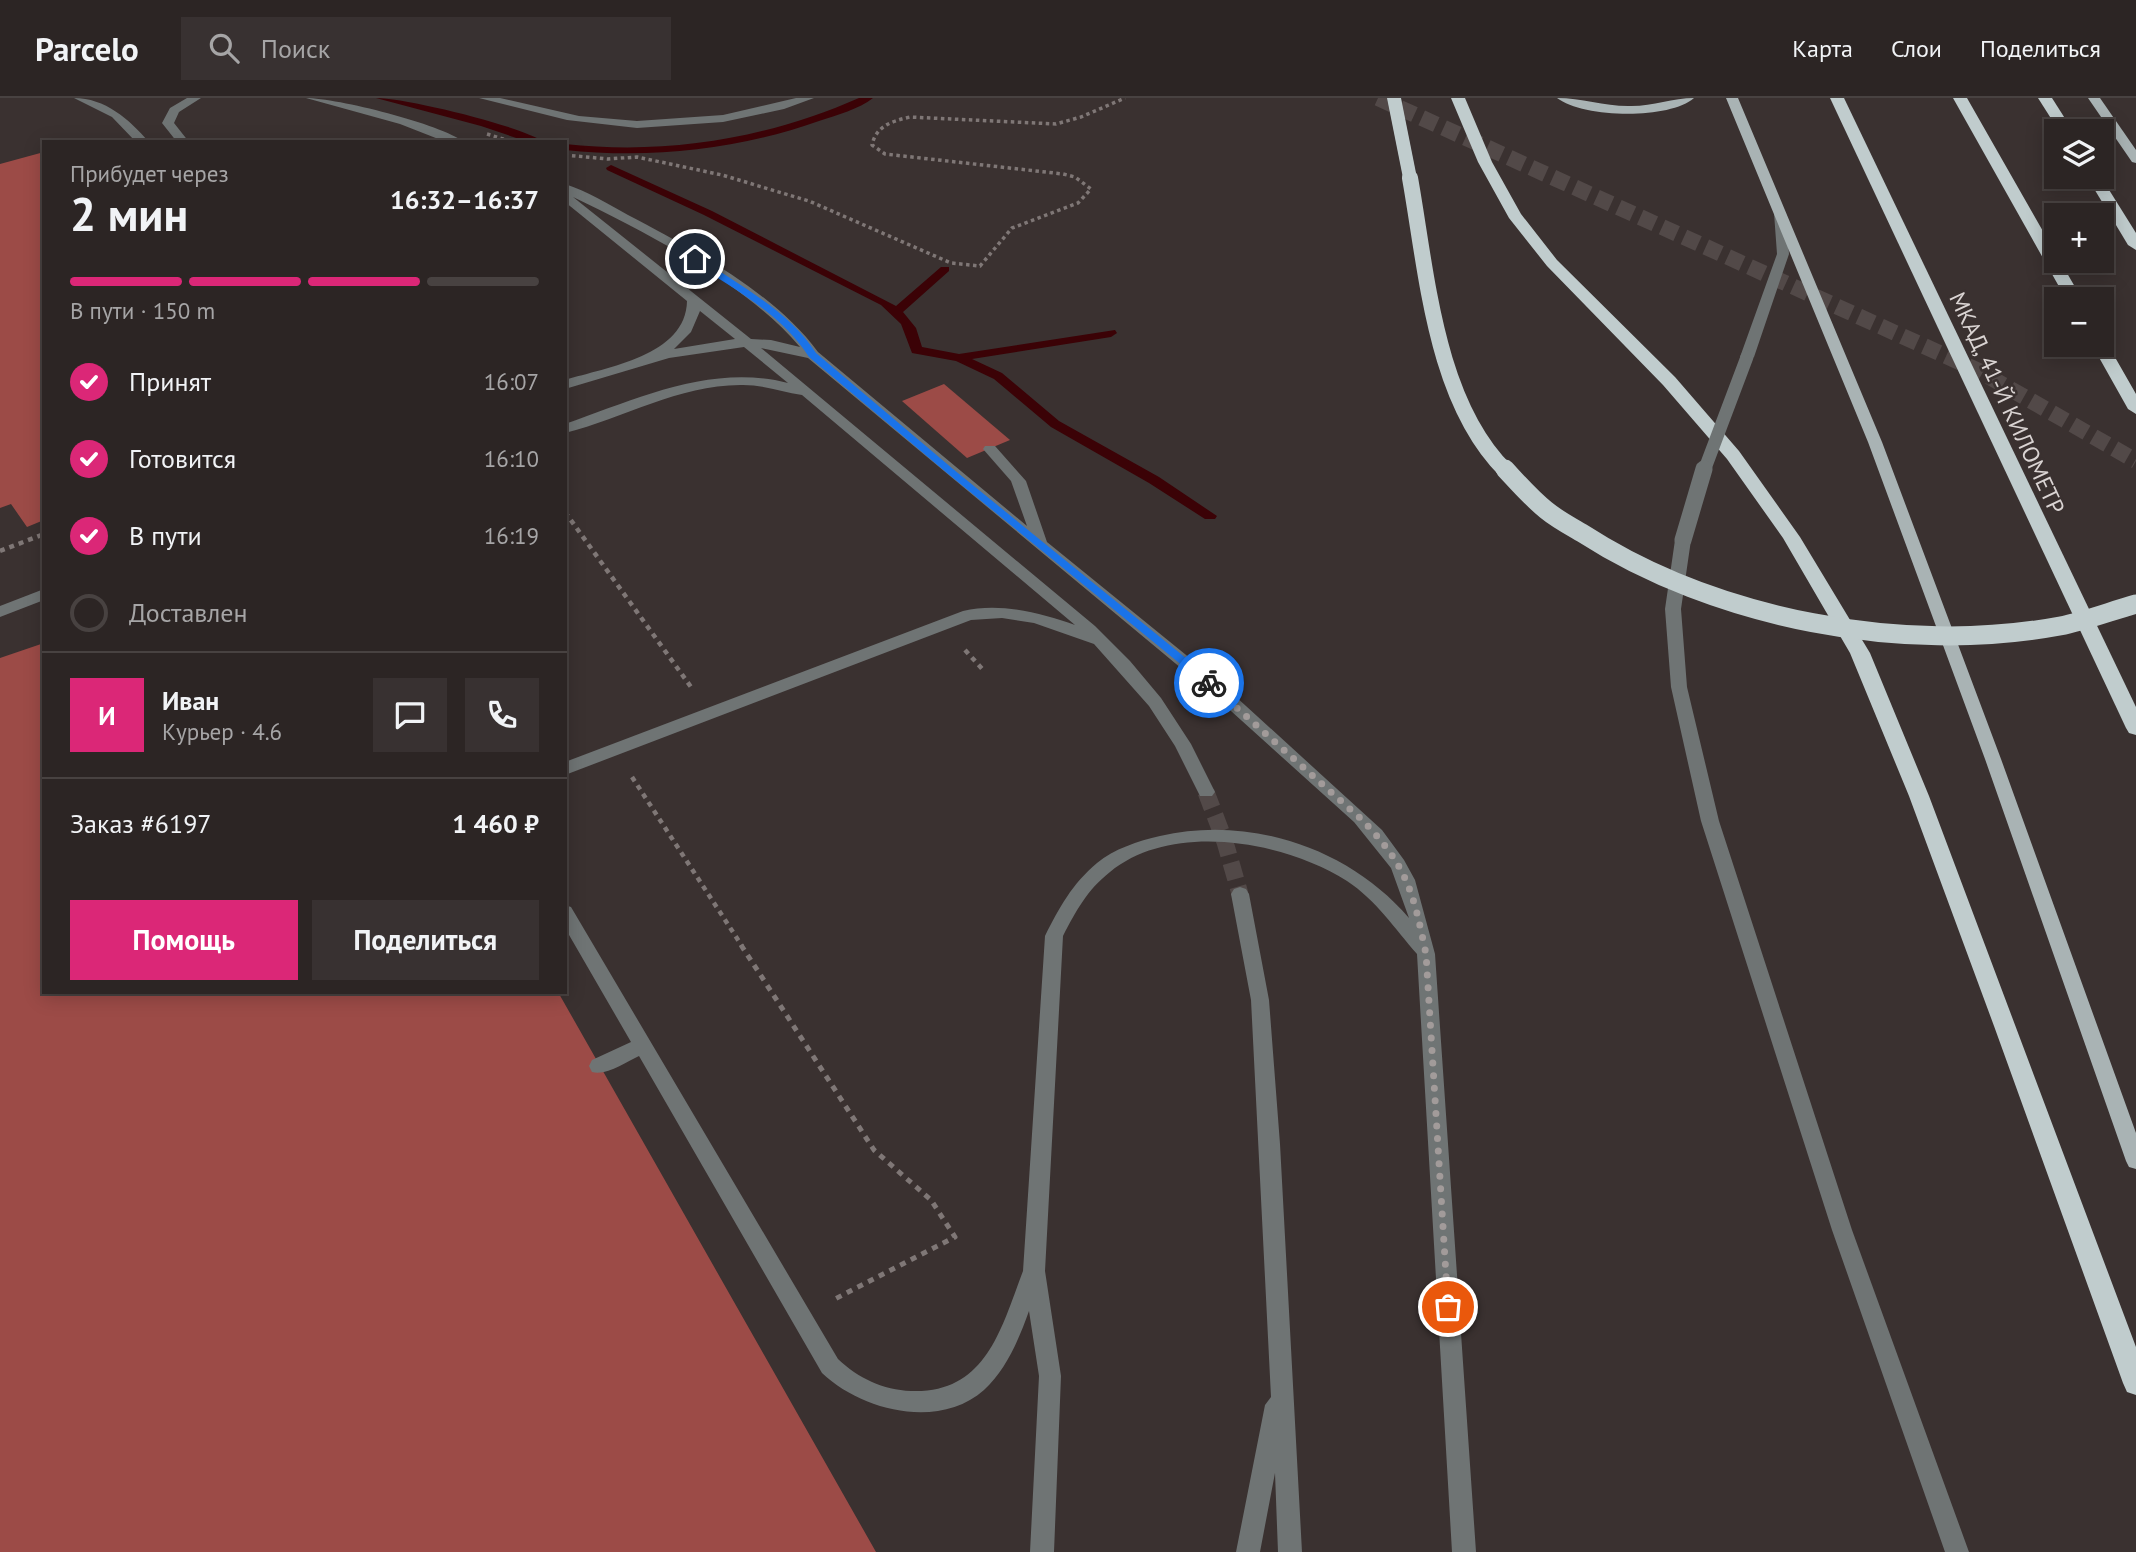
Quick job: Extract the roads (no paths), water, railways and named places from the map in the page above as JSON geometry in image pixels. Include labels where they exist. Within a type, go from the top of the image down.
[{"type":"highway","points":[[1394,98],[1444,356],[1465,416],[1489,455],[1525,493],[1573,530],[1632,564],[1700,592],[1774,614],[1853,629],[1931,636],[2006,634],[2075,624],[2136,604]]},
{"type":"highway","points":[[1458,98],[1485,162],[1514,215],[1552,263],[1669,381],[1733,455],[1791,537],[1860,653],[1919,796],[2006,1026],[2136,1383]]},
{"type":"highway","name":"МКАД, 41-Й КИЛОМЕТР","points":[[1837,98],[2136,728]]},
{"type":"highway","points":[[1960,98],[2067,287]]},
{"type":"highway","points":[[2045,98],[2058,119]]},
{"type":"highway","points":[[2102,189],[2136,245]]},
{"type":"highway","points":[[2107,357],[2136,409]]},
{"type":"main road","points":[[1563,98],[1596,107],[1626,109],[1653,108],[1688,98]]},
{"type":"main road","points":[[1732,98],[1875,442],[1993,759],[2136,1161]]},
{"type":"main road","points":[[2094,98],[2136,159]]},
{"type":"main road","points":[[2113,368],[2136,396]]},
{"type":"street","points":[[80,98],[116,115],[141,140]]},
{"type":"street","points":[[182,140],[168,122],[174,110],[195,98]]},
{"type":"street","points":[[312,98],[393,118],[453,140]]},
{"type":"street","points":[[485,98],[578,119],[658,125],[743,116],[808,98]]},
{"type":"street","points":[[567,189],[614,211],[714,270],[783,320],[801,337],[813,355],[1217,689],[1382,840],[1404,871],[1417,907],[1426,954],[1464,1552]]},
{"type":"street","points":[[567,198],[813,395],[948,511],[1044,587],[1104,642],[1140,681],[1170,722],[1194,764],[1206,792]]},
{"type":"street","points":[[1780,213],[1783,254],[1710,451],[1683,540],[1673,609],[1679,687],[1710,821],[1842,1230],[1956,1552]]},
{"type":"street","points":[[652,358],[670,347],[691,324],[695,312],[694,298]]},
{"type":"street","points":[[567,384],[652,358],[750,343],[772,344],[813,355]]},
{"type":"street","points":[[567,428],[716,382],[750,379],[770,381],[813,395]]},
{"type":"street","points":[[990,449],[1008,465],[1022,484],[1040,545]]},
{"type":"street","points":[[0,612],[42,595]]},
{"type":"street","points":[[567,768],[969,615],[994,612],[1025,614],[1104,642]]},
{"type":"street","points":[[1042,1552],[1050,1376],[1034,1271],[1054,936],[1061,913],[1072,894],[1092,873],[1135,849],[1172,838],[1198,835],[1256,839],[1291,848],[1352,876],[1403,922],[1426,954]]},
{"type":"street","points":[[1240,894],[1260,1000],[1290,1552]]},
{"type":"street","points":[[567,915],[800,1316],[830,1366],[840,1377],[866,1392],[919,1404],[945,1400],[967,1390],[994,1364],[1034,1271]]},
{"type":"street","points":[[599,1066],[643,1045]]},
{"type":"street","points":[[1248,1552],[1282,1374]]},
{"type":"waterway","points":[[381,98],[485,124],[533,140]]},
{"type":"waterway","points":[[567,147],[640,151],[720,144],[798,125],[868,98]]},
{"type":"waterway","points":[[611,168],[708,213],[885,303],[906,323],[913,335],[916,350],[959,358]]},
{"type":"waterway","points":[[897,311],[945,269]]},
{"type":"waterway","points":[[959,358],[1111,333]]},
{"type":"waterway","points":[[959,358],[998,376],[1055,424],[1154,480],[1210,516]]},
{"type":"tunnel","points":[[1378,98],[1979,371],[2136,461]]},
{"type":"tunnel","points":[[1206,792],[1225,842],[1240,894]]}]
